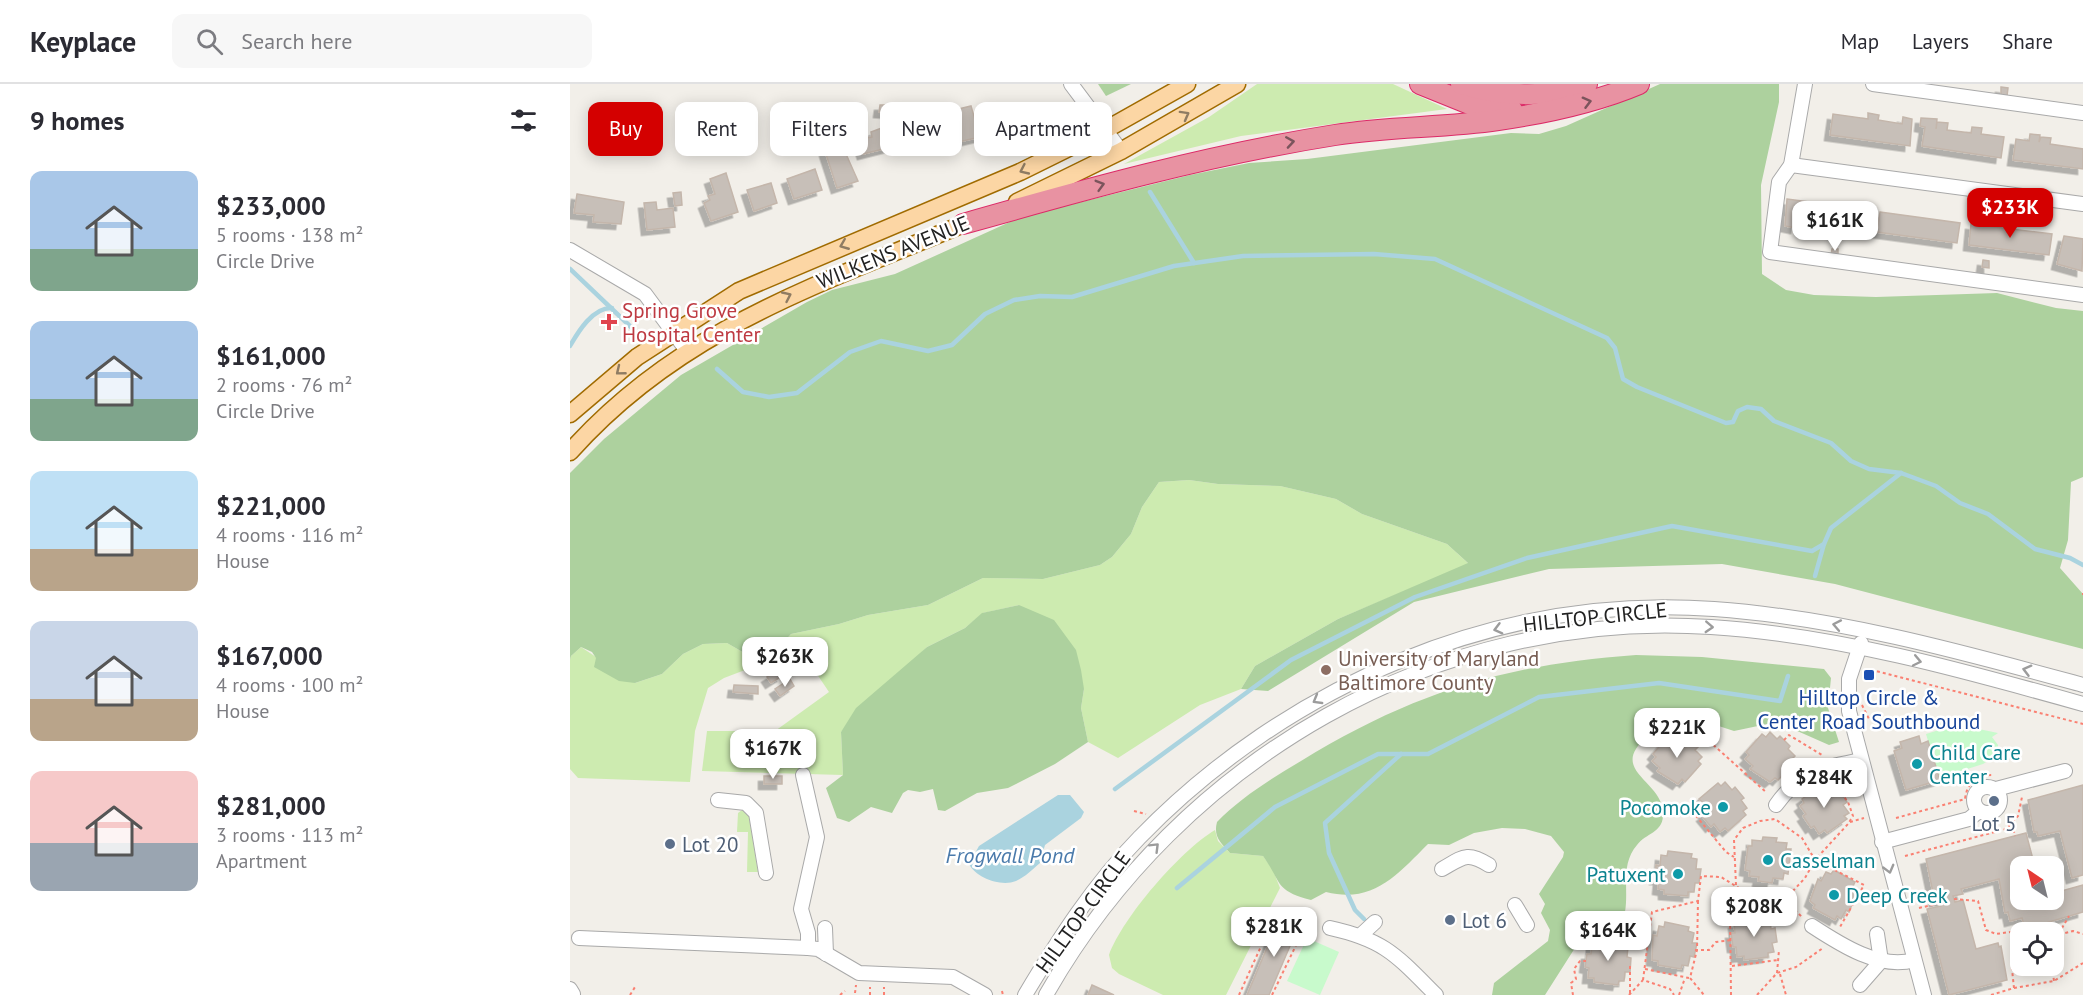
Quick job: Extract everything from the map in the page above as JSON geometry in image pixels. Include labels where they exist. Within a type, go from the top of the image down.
[{"type":"highway","points":[[1420,84],[1472,105],[1504,110],[1639,84]]},
{"type":"highway","points":[[1461,84],[1506,94],[1561,100]]},
{"type":"highway","points":[[1498,84],[1561,100]]},
{"type":"highway","points":[[963,224],[1107,182],[1230,153],[1348,133],[1497,120],[1561,100],[1587,84]]},
{"type":"main road","name":"WILKENS AVENUE","points":[[1112,126],[1187,84]]},
{"type":"main road","name":"WILKENS AVENUE","points":[[570,452],[653,376],[688,351],[753,313],[795,292],[1032,195],[1121,151],[1237,84]]},
{"type":"main road","name":"WILKENS AVENUE","points":[[570,414],[637,357],[674,330],[748,286],[1020,172],[1052,156]]},
{"type":"street","points":[[1071,84],[1085,102]]},
{"type":"street","points":[[1805,84],[1791,165],[1779,182],[1770,252],[2083,295]]},
{"type":"street","points":[[1873,84],[2083,113]]},
{"type":"street","points":[[1112,137],[1121,151]]},
{"type":"street","points":[[1791,165],[2083,204]]},
{"type":"street","points":[[570,250],[639,290],[655,306],[688,351]]},
{"type":"street","name":"HILLTOP CIRCLE","points":[[1025,995],[1100,883],[1137,840],[1178,799],[1221,763],[1320,697],[1439,645],[1506,626],[1569,615],[1642,608],[1712,608],[1783,615],[1865,631],[1927,644],[2083,685]]},
{"type":"street","name":"HILLTOP CIRCLE","points":[[1046,995],[1080,940],[1113,894],[1150,851],[1190,814],[1276,746],[1330,713],[1388,685],[1446,663],[1515,643],[1571,633],[1646,626],[1710,627],[1781,634],[1996,680],[2083,704]]},
{"type":"street","points":[[1865,631],[1849,679],[1849,711],[1924,995]]},
{"type":"street","points":[[1776,805],[1784,794],[1811,771],[1827,773],[1861,760]]},
{"type":"street","points":[[1882,842],[1969,819],[1979,810],[1989,813],[1998,809],[2001,799],[1996,783],[2065,771]]},
{"type":"street","points":[[803,775],[817,837],[801,909],[808,933],[808,948]]},
{"type":"street","points":[[718,800],[746,803],[756,813],[766,873]]},
{"type":"street","points":[[1443,869],[1465,856],[1477,857],[1489,865]]},
{"type":"street","points":[[1515,905],[1527,925]]},
{"type":"street","points":[[1361,935],[1375,922]]},
{"type":"street","points":[[1812,926],[1831,939],[1881,961],[1900,964],[1914,960]]},
{"type":"street","points":[[825,928],[826,954]]},
{"type":"street","points":[[1330,928],[1361,935],[1386,947],[1436,995]]},
{"type":"street","points":[[1860,985],[1881,961],[1877,934]]},
{"type":"street","points":[[579,938],[808,948],[826,954],[859,973],[953,977],[985,995]]},
{"type":"path","points":[[1860,675],[1866,670],[1876,671],[2083,724]]},
{"type":"path","points":[[1860,703],[1866,709],[1870,722]]},
{"type":"path","points":[[1700,733],[1764,787],[1776,805],[1774,819]]},
{"type":"path","points":[[1690,978],[1696,950],[1700,876],[1721,877],[1752,896],[1782,897],[1791,892],[1805,878],[1815,860],[1853,816],[1843,795],[1827,773],[1825,759],[1820,753],[1789,735],[1784,740]]},
{"type":"path","points":[[1896,818],[1965,799],[1971,782],[1986,775],[1996,783]]},
{"type":"path","points":[[1843,795],[1855,786]]},
{"type":"path","points":[[1692,811],[1726,852],[1734,857]]},
{"type":"path","points":[[1850,822],[1864,818]]},
{"type":"path","points":[[1731,995],[1730,912],[1738,887],[1734,840],[1743,828],[1760,821],[1774,819],[1802,838],[1815,860],[1863,885],[1842,926]]},
{"type":"path","points":[[2012,824],[2014,836]]},
{"type":"path","points":[[1782,897],[1812,926]]},
{"type":"path","points":[[1954,899],[1978,901],[1986,930],[1996,934],[2010,932]]},
{"type":"path","points":[[1629,994],[1643,980],[1652,912],[1698,901]]},
{"type":"path","points":[[1919,908],[1941,903]]},
{"type":"path","points":[[2064,925],[2069,916]]},
{"type":"path","points":[[2064,933],[2073,931],[2083,934]]},
{"type":"path","points":[[1272,995],[1290,950],[1299,939]]},
{"type":"path","points":[[1696,950],[1709,950],[1716,942],[1730,940]]},
{"type":"path","points":[[1241,994],[1263,942],[1269,944]]},
{"type":"path","points":[[1779,950],[1778,972],[1786,995]]},
{"type":"path","points":[[1756,995],[1778,972],[1819,953]]},
{"type":"path","points":[[1991,995],[2014,988],[2054,981],[2082,963],[2083,959]]},
{"type":"path","points":[[1573,995],[1571,983],[1576,979],[1574,969],[1580,961],[1586,961]]},
{"type":"path","points":[[1732,966],[1779,962]]},
{"type":"path","points":[[1629,994],[1630,965]]},
{"type":"path","points":[[1645,969],[1690,978]]},
{"type":"path","points":[[2013,976],[2014,988]]},
{"type":"path","points":[[2053,976],[2054,981]]},
{"type":"path","points":[[1679,995],[1685,978]]},
{"type":"path","points":[[1690,978],[1704,995]]},
{"type":"path","points":[[1643,980],[1670,989],[1674,995]]},
{"type":"path","points":[[630,995],[635,987]]},
{"type":"path","points":[[840,995],[845,991]]},
{"type":"green space","points":[[1098,84],[1131,84],[1106,96]]},
{"type":"green space","points":[[1257,84],[1393,84],[1447,109],[1241,136],[1124,164],[1209,117]]},
{"type":"green space","points":[[1660,84],[1779,84],[1779,102],[1761,185],[1762,274],[1786,290],[1814,295],[1876,297],[1997,293],[2056,308],[2083,311],[2083,477],[2071,482],[2068,540],[2060,568],[2083,594],[2083,649],[1835,584],[1722,564],[1549,569],[1414,602],[1268,691],[1241,689],[1255,666],[1338,619],[1468,563],[1447,544],[1362,514],[1336,499],[1280,486],[1218,484],[1189,480],[1159,482],[1142,507],[1131,534],[1112,557],[1100,565],[1043,579],[983,578],[928,605],[868,615],[791,634],[775,652],[761,656],[746,654],[727,643],[703,644],[683,654],[662,674],[635,683],[619,681],[594,667],[596,658],[592,652],[581,647],[571,656],[570,660],[570,473],[604,439],[681,375],[807,302],[832,290],[895,274],[1021,217],[1190,175],[1249,163],[1307,159],[1511,133],[1539,134],[1566,126]]},
{"type":"green space","points":[[1189,480],[1218,484],[1280,486],[1336,499],[1362,514],[1447,544],[1469,564],[1338,619],[1255,666],[1241,689],[1200,705],[1118,758],[1088,742],[1081,708],[1084,689],[1019,605],[983,613],[965,628],[927,647],[841,732],[843,775],[702,771],[707,731],[775,731],[829,692],[800,649],[724,678],[708,688],[695,731],[690,782],[578,778],[570,769],[570,660],[571,656],[581,647],[635,683],[662,674],[683,654],[703,644],[727,643],[746,654],[775,652],[791,634],[868,615],[928,605],[983,578],[1043,579],[1100,565],[1112,557],[1131,534],[1142,507],[1159,482]]},
{"type":"green space","points":[[1019,605],[1054,620],[1076,650],[1084,689],[1081,708],[1088,742],[1055,764],[1008,788],[977,793],[945,811],[938,810],[933,789],[920,792],[908,790],[903,793],[892,813],[871,807],[849,822],[837,818],[826,788],[843,775],[841,732],[856,708],[927,647],[965,628],[982,613]]},
{"type":"green space","points":[[1636,655],[1702,657],[1824,669],[1831,678],[1828,708],[1839,742],[1829,745],[1777,722],[1734,731],[1685,715],[1661,725],[1637,748],[1633,758],[1634,767],[1656,793],[1663,816],[1660,826],[1641,841],[1632,853],[1626,877],[1625,912],[1580,940],[1545,995],[1492,995],[1494,983],[1548,941],[1550,930],[1541,913],[1545,904],[1539,894],[1564,852],[1551,836],[1525,829],[1502,828],[1474,833],[1449,845],[1428,844],[1394,876],[1371,890],[1343,895],[1326,892],[1311,900],[1285,889],[1263,856],[1230,853],[1217,836],[1217,822],[1257,789],[1342,737],[1382,717],[1462,686],[1503,675],[1589,659]]},
{"type":"green space","points":[[1945,722],[1998,733],[1992,737],[1998,745],[1998,754],[1983,764],[1939,778],[1926,734],[1939,730],[1937,725]]},
{"type":"green space","points":[[742,810],[749,816],[758,872],[747,872],[748,832],[737,832],[738,813]]},
{"type":"green space","points":[[1215,830],[1218,841],[1230,853],[1263,856],[1273,870],[1280,888],[1226,995],[1163,995],[1119,974],[1112,968],[1109,955],[1139,904],[1186,853]]},
{"type":"green space","points":[[1307,938],[1339,952],[1320,995],[1287,981]]},
{"type":"water","name":"Frogwall Pond","points":[[1058,795],[1070,795],[1084,812],[1081,818],[1045,845],[1040,863],[1032,870],[1016,881],[1003,883],[989,880],[972,869],[969,864],[979,846]]},
{"type":"building","points":[[2001,87],[2008,88],[2007,96],[2001,95]]},
{"type":"building","points":[[971,106],[974,116],[974,138],[962,141],[962,108]]},
{"type":"building","points":[[1868,113],[1879,115],[1878,120],[1902,124],[1903,117],[1912,119],[1910,146],[1830,135],[1833,114],[1868,119]]},
{"type":"building","points":[[1921,118],[1937,119],[1936,129],[1937,122],[1948,123],[1947,130],[1971,133],[1972,127],[1982,128],[1981,134],[2004,137],[2001,158],[1922,146],[1925,127],[1920,126]]},
{"type":"building","points":[[880,129],[880,150],[868,153],[868,138],[872,137],[871,132]]},
{"type":"building","points":[[2030,134],[2040,135],[2039,142],[2041,137],[2051,138],[2050,144],[2083,149],[2083,169],[2013,160],[2016,139],[2029,141]]},
{"type":"building","points":[[827,156],[847,156],[858,181],[837,188]]},
{"type":"building","points":[[815,169],[822,190],[794,199],[787,179]]},
{"type":"building","points":[[726,173],[738,212],[711,221],[704,203],[710,200],[708,196],[715,194],[710,179]]},
{"type":"building","points":[[771,183],[777,203],[754,211],[747,190]]},
{"type":"building","points":[[681,192],[682,205],[675,206],[673,193]]},
{"type":"building","points":[[577,194],[624,202],[621,224],[593,222],[594,215],[574,213]]},
{"type":"building","points":[[1787,199],[1868,210],[1865,230],[1797,221],[1796,228],[1785,226]]},
{"type":"building","points":[[656,202],[657,210],[673,208],[675,227],[647,230],[644,203]]},
{"type":"building","points":[[1880,212],[1960,223],[1957,243],[1877,232]]},
{"type":"building","points":[[1971,224],[2052,234],[2049,255],[1969,245]]},
{"type":"building","points":[[2064,236],[2083,239],[2082,271],[2057,264]]},
{"type":"building","points":[[1832,249],[1838,249],[1838,256],[1831,255]]},
{"type":"building","points":[[1983,260],[1989,261],[1989,268],[1982,267]]},
{"type":"building","points":[[778,670],[782,676],[771,683],[767,677]]},
{"type":"building","points":[[790,679],[794,686],[780,696],[775,689]]},
{"type":"building","points":[[734,685],[758,686],[758,694],[733,692]]},
{"type":"building","points":[[1770,732],[1777,739],[1780,736],[1790,746],[1788,749],[1795,756],[1791,760],[1794,763],[1778,780],[1775,778],[1770,782],[1750,769],[1753,766],[1745,759],[1749,755],[1746,752],[1762,734],[1766,737]]},
{"type":"building","points":[[1677,734],[1684,741],[1687,737],[1698,747],[1695,750],[1702,757],[1698,761],[1701,764],[1685,782],[1682,779],[1678,784],[1657,771],[1660,768],[1652,761],[1656,757],[1653,754],[1669,735],[1673,738]]},
{"type":"building","name":"Child Care Center","points":[[1919,736],[1921,744],[1928,741],[1940,780],[1906,790],[1894,751],[1902,748],[1900,742]]},
{"type":"building","points":[[764,776],[782,776],[782,784],[764,784]]},
{"type":"building","name":"Pocomoke","points":[[1725,782],[1732,790],[1735,787],[1744,798],[1741,800],[1747,808],[1743,811],[1746,815],[1728,831],[1725,828],[1720,832],[1714,824],[1711,827],[1702,816],[1705,814],[1698,806],[1702,802],[1699,799],[1718,783],[1721,786]]},
{"type":"building","points":[[1822,785],[1824,788],[1829,785],[1835,793],[1839,791],[1847,802],[1843,805],[1849,813],[1844,816],[1847,819],[1827,833],[1825,830],[1819,834],[1814,826],[1811,828],[1800,806],[1804,803],[1802,799]]},
{"type":"building","points":[[2083,785],[2083,875],[2072,878],[2060,831],[2038,836],[2037,832],[2034,832],[2028,800]]},
{"type":"building","points":[[2026,833],[2032,856],[2010,856],[2010,910],[2064,910],[2064,890],[2083,885],[2083,912],[2049,922],[2023,922],[2022,918],[2010,921],[2008,912],[2005,913],[1999,879],[1961,889],[1963,894],[1953,896],[1955,902],[1963,900],[1976,949],[1998,943],[1999,947],[2001,946],[2007,980],[1949,995],[1927,909],[1941,906],[1940,900],[1935,902],[1926,859]]},
{"type":"building","name":"Casselman","points":[[1763,837],[1777,838],[1776,842],[1787,843],[1786,849],[1791,849],[1788,874],[1784,873],[1783,879],[1773,878],[1772,883],[1758,881],[1759,877],[1749,876],[1750,871],[1745,870],[1748,846],[1752,846],[1752,840],[1762,841]]},
{"type":"building","name":"Patuxent","points":[[1668,851],[1692,854],[1691,858],[1697,859],[1696,869],[1701,869],[1699,883],[1695,883],[1694,892],[1688,892],[1688,896],[1664,894],[1664,890],[1658,889],[1659,879],[1655,879],[1656,865],[1660,866],[1661,855],[1667,856]]},
{"type":"building","name":"Deep Creek","points":[[1834,870],[1855,882],[1853,886],[1858,889],[1849,912],[1846,910],[1841,919],[1837,916],[1835,920],[1813,908],[1815,905],[1810,901],[1818,879],[1821,881],[1826,872],[1831,874]]},
{"type":"building","points":[[1764,915],[1764,919],[1770,919],[1771,929],[1775,928],[1777,942],[1772,943],[1774,952],[1768,953],[1768,957],[1744,960],[1744,956],[1737,957],[1731,933],[1735,933],[1734,923],[1740,922],[1739,918]]},
{"type":"building","points":[[1280,917],[1299,925],[1269,995],[1247,995]]},
{"type":"building","points":[[1665,922],[1689,927],[1688,931],[1694,933],[1692,943],[1697,943],[1694,957],[1690,956],[1688,966],[1682,965],[1681,969],[1658,965],[1658,961],[1652,960],[1653,935],[1657,936],[1659,926],[1664,927]]},
{"type":"building","points":[[1598,940],[1622,942],[1622,947],[1628,947],[1627,957],[1631,958],[1630,972],[1625,972],[1624,981],[1619,981],[1618,985],[1594,982],[1594,978],[1588,978],[1589,968],[1585,967],[1587,954],[1591,954],[1592,944],[1597,944]]},
{"type":"building","points":[[1092,985],[1114,995],[1088,995]]},
{"type":"waterway","points":[[1150,192],[1194,263]]},
{"type":"waterway","points":[[717,369],[743,392],[769,397],[797,393],[850,352],[881,341],[928,351],[952,345],[985,314],[1014,300],[1040,296],[1072,297],[1174,266],[1243,256],[1374,254],[1435,259],[1607,338],[1615,348],[1623,379],[1637,387],[1726,423],[1733,422],[1738,411],[1747,407],[1761,409],[1774,421],[1831,443],[1851,461],[1869,469],[1901,473],[1936,486],[1960,503],[1988,514],[2035,549],[2070,558],[2083,565]]},
{"type":"waterway","points":[[570,269],[633,329]]},
{"type":"waterway","points":[[570,346],[592,316],[612,308]]},
{"type":"waterway","points":[[1115,789],[1291,660],[1415,597],[1527,558],[1672,526],[1812,551],[1824,544],[1831,528],[1901,473]]},
{"type":"waterway","points":[[1815,576],[1824,544]]},
{"type":"waterway","points":[[1177,888],[1275,807],[1378,754],[1428,754],[1539,697],[1659,683],[1780,701],[1788,676]]},
{"type":"waterway","points":[[1364,919],[1355,910],[1329,853],[1325,823],[1401,754]]},
{"type":"place","name":"Spring Grove Hospital Center","points":[[609,322]]},
{"type":"place","name":"University of Maryland Baltimore County","points":[[1326,670]]},
{"type":"place","name":"Hilltop Circle & Center Road Southbound","points":[[1869,675]]},
{"type":"place","name":"Child Care Center","points":[[1917,764]]},
{"type":"place","name":"Lot 5","points":[[1994,801]]},
{"type":"place","name":"Pocomoke","points":[[1723,807]]},
{"type":"place","name":"Lot 20","points":[[670,844]]},
{"type":"place","name":"Casselman","points":[[1768,860]]},
{"type":"place","name":"Patuxent","points":[[1678,874]]},
{"type":"place","name":"Deep Creek","points":[[1834,895]]},
{"type":"place","name":"Lot 6","points":[[1450,920]]}]
